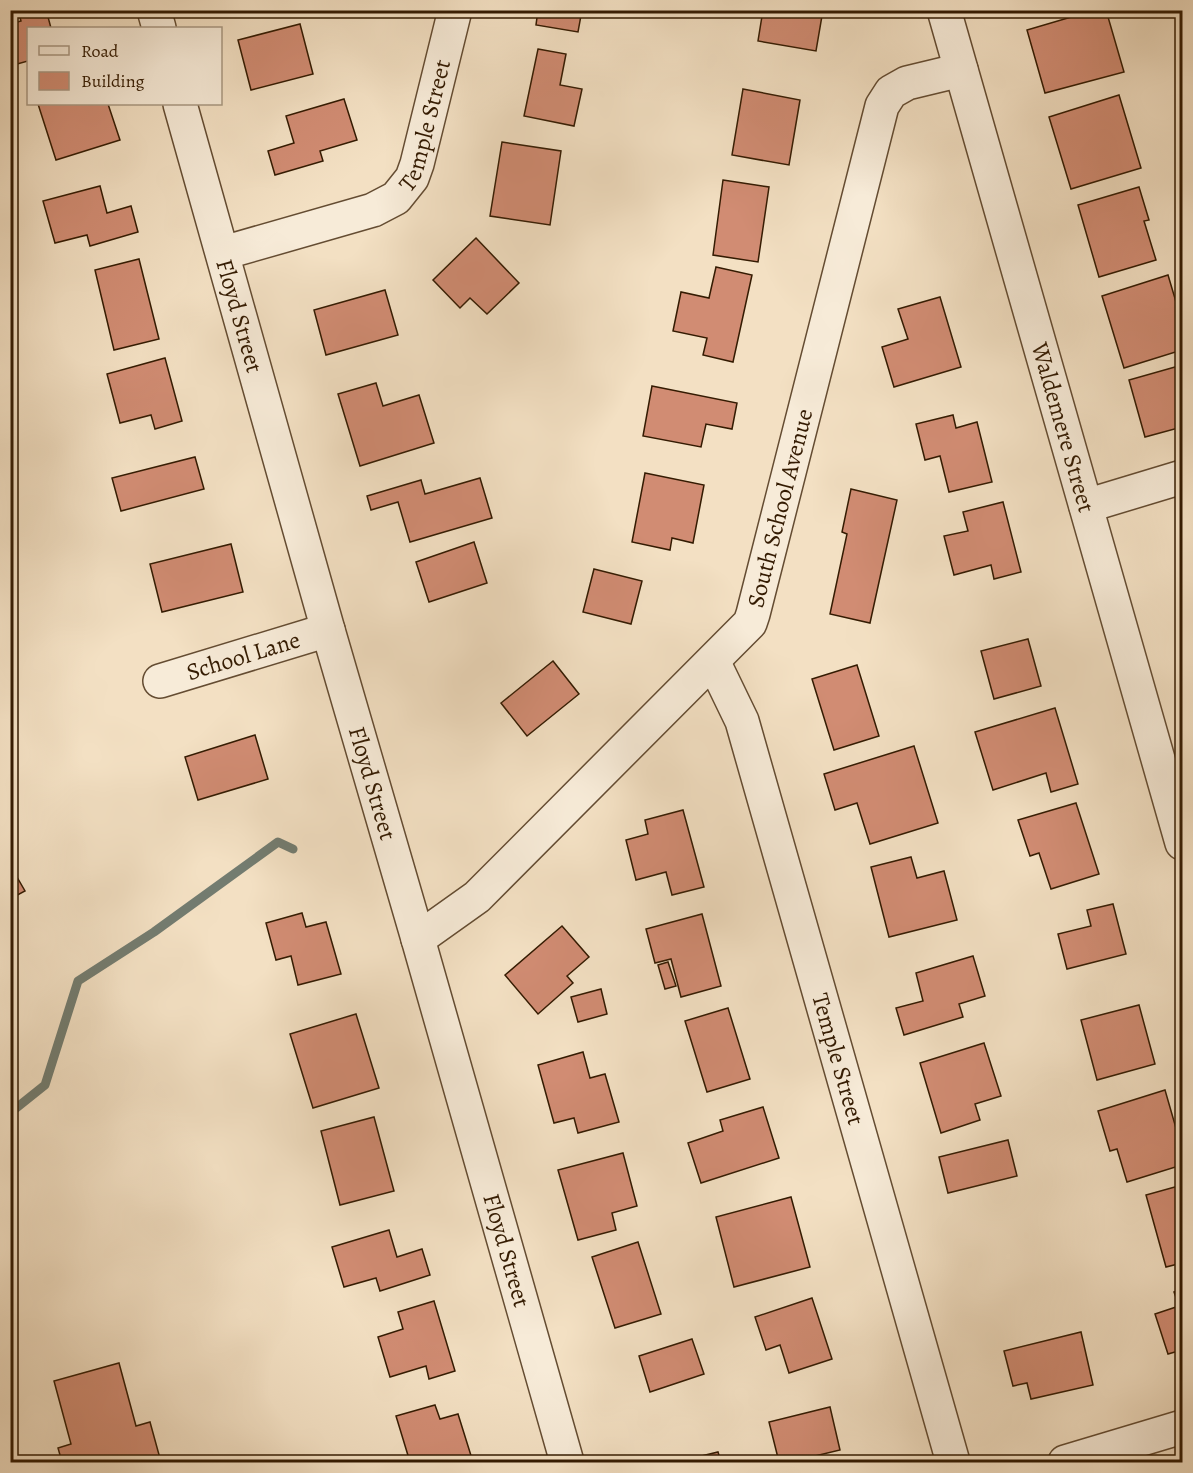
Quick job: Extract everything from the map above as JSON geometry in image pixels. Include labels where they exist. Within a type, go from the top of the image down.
[{"type":"street","points":[[154,10],[159,27]]},
{"type":"street","name":"Temple Street","points":[[223,254],[373,210],[396,198],[412,178],[417,164],[455,10]]},
{"type":"street","name":"Waldemere Street","points":[[944,10],[1182,843]]},
{"type":"street","name":"South School Avenue","points":[[418,939],[477,897],[750,623],[882,106],[891,92],[908,83],[961,70]]},
{"type":"street","name":"Floyd Street","points":[[180,105],[328,630],[567,1462]]},
{"type":"street","points":[[1086,506],[1182,477]]},
{"type":"street","name":"School Lane","points":[[160,681],[328,630]]},
{"type":"street","name":"Temple Street","points":[[713,661],[741,721],[953,1462]]},
{"type":"street","points":[[1079,1460],[1182,1427]]},
{"type":"building","points":[[18,10],[72,10],[48,17],[51,27],[27,27],[27,61],[10,66],[10,24],[21,21]]},
{"type":"building","points":[[228,10],[248,10],[229,16]]},
{"type":"building","points":[[538,10],[582,10],[578,32],[536,25]]},
{"type":"building","points":[[763,10],[823,10],[816,51],[758,41]]},
{"type":"building","points":[[1095,10],[1106,10],[1124,72],[1045,93],[1027,30]]},
{"type":"building","points":[[300,24],[313,74],[251,90],[238,40]]},
{"type":"building","points":[[538,49],[566,54],[560,85],[582,89],[574,126],[524,116]]},
{"type":"building","points":[[743,89],[800,100],[789,165],[732,155]]},
{"type":"building","points":[[1119,95],[1141,168],[1071,189],[1049,117]]},
{"type":"building","points":[[344,99],[357,140],[320,151],[323,161],[275,175],[268,151],[294,143],[286,116]]},
{"type":"building","points":[[38,105],[108,105],[120,140],[56,160]]},
{"type":"building","points":[[502,142],[561,151],[550,225],[490,216]]},
{"type":"building","points":[[723,180],[769,187],[758,262],[713,255]]},
{"type":"building","points":[[100,186],[107,213],[131,206],[138,232],[90,246],[87,235],[55,243],[43,201]]},
{"type":"building","points":[[1139,187],[1149,220],[1144,221],[1156,260],[1099,277],[1078,205]]},
{"type":"building","points":[[476,238],[519,283],[487,314],[470,298],[460,308],[433,280]]},
{"type":"building","points":[[139,259],[159,339],[114,350],[95,270]]},
{"type":"building","points":[[716,267],[752,275],[733,362],[703,355],[707,338],[673,331],[681,292],[709,298]]},
{"type":"building","points":[[1168,275],[1182,322],[1182,350],[1124,368],[1102,296]]},
{"type":"building","points":[[385,290],[398,335],[326,355],[314,310]]},
{"type":"building","points":[[940,297],[961,367],[894,387],[882,347],[908,339],[898,309]]},
{"type":"building","points":[[165,358],[182,421],[155,429],[151,415],[120,423],[107,374]]},
{"type":"building","points":[[1182,365],[1182,427],[1145,437],[1129,380]]},
{"type":"building","points":[[376,383],[383,406],[419,395],[434,443],[360,466],[338,394]]},
{"type":"building","points":[[652,386],[737,403],[732,429],[706,424],[701,447],[643,436]]},
{"type":"building","points":[[953,415],[956,428],[977,422],[992,482],[949,492],[940,456],[925,460],[916,424]]},
{"type":"building","points":[[195,457],[204,489],[121,511],[112,478]]},
{"type":"building","points":[[645,473],[704,485],[693,543],[672,538],[670,550],[632,542]]},
{"type":"building","points":[[480,478],[492,518],[410,542],[398,502],[371,510],[367,496],[421,480],[425,494]]},
{"type":"building","points":[[851,489],[897,500],[870,623],[830,614],[847,534],[842,532]]},
{"type":"building","points":[[1003,502],[1021,572],[994,579],[991,565],[954,575],[944,536],[968,531],[963,512]]},
{"type":"building","points":[[474,542],[487,583],[429,602],[416,562]]},
{"type":"building","points":[[231,544],[243,592],[162,612],[150,564]]},
{"type":"building","points":[[594,569],[642,581],[631,624],[583,612]]},
{"type":"building","points":[[1028,639],[1041,686],[994,699],[981,651]]},
{"type":"building","points":[[553,661],[579,694],[527,736],[501,703]]},
{"type":"building","points":[[857,665],[879,736],[834,750],[812,679]]},
{"type":"building","points":[[1055,708],[1078,784],[1051,792],[1046,773],[993,790],[975,732]]},
{"type":"building","points":[[255,735],[268,779],[198,800],[185,757]]},
{"type":"building","points":[[914,746],[938,823],[870,844],[857,803],[835,810],[824,774]]},
{"type":"building","points":[[1076,803],[1099,874],[1051,889],[1039,853],[1030,856],[1018,820]]},
{"type":"building","points":[[683,810],[704,887],[672,895],[666,872],[636,880],[626,840],[648,834],[645,820]]},
{"type":"building","points":[[911,857],[917,878],[944,871],[957,920],[889,937],[871,867]]},
{"type":"building","points":[[10,865],[25,891],[10,899]]},
{"type":"building","points":[[1113,904],[1126,954],[1067,969],[1058,934],[1091,926],[1087,910]]},
{"type":"building","points":[[302,913],[306,927],[326,922],[341,974],[298,985],[291,956],[276,960],[266,923]]},
{"type":"building","points":[[702,914],[721,986],[681,997],[671,959],[655,963],[646,929]]},
{"type":"building","points":[[562,926],[589,957],[567,976],[573,983],[538,1014],[505,975]]},
{"type":"building","points":[[973,956],[985,996],[959,1004],[963,1017],[904,1035],[896,1008],[923,1001],[916,973]]},
{"type":"building","points":[[668,962],[676,986],[665,989],[658,965]]},
{"type":"building","points":[[601,989],[607,1014],[578,1022],[571,997]]},
{"type":"building","points":[[1139,1005],[1155,1064],[1097,1080],[1081,1020]]},
{"type":"building","points":[[728,1008],[750,1079],[707,1092],[685,1021]]},
{"type":"building","points":[[356,1014],[379,1088],[313,1108],[290,1034]]},
{"type":"building","points":[[984,1043],[1001,1096],[975,1104],[980,1120],[941,1133],[920,1063]]},
{"type":"building","points":[[583,1052],[590,1078],[605,1074],[619,1122],[578,1133],[574,1118],[554,1123],[538,1065]]},
{"type":"building","points":[[1165,1090],[1182,1149],[1182,1165],[1127,1182],[1117,1149],[1110,1151],[1098,1111]]},
{"type":"building","points":[[763,1107],[779,1158],[701,1183],[688,1143],[723,1131],[720,1120]]},
{"type":"building","points":[[374,1117],[394,1191],[340,1205],[321,1131]]},
{"type":"building","points":[[1008,1140],[1017,1176],[948,1193],[939,1157]]},
{"type":"building","points":[[623,1153],[637,1206],[612,1213],[616,1230],[578,1240],[558,1170]]},
{"type":"building","points":[[1182,1185],[1182,1263],[1166,1267],[1146,1195]]},
{"type":"building","points":[[791,1197],[810,1267],[734,1287],[716,1217]]},
{"type":"building","points":[[389,1230],[397,1257],[422,1249],[430,1275],[380,1291],[376,1278],[344,1287],[332,1247]]},
{"type":"building","points":[[638,1242],[661,1314],[615,1328],[592,1257]]},
{"type":"building","points":[[1182,1289],[1182,1350],[1168,1354],[1155,1314],[1179,1306],[1174,1292]]},
{"type":"building","points":[[812,1298],[832,1359],[789,1373],[780,1345],[766,1350],[755,1317]]},
{"type":"building","points":[[434,1301],[455,1371],[429,1379],[426,1366],[390,1377],[378,1337],[403,1329],[398,1312]]},
{"type":"building","points":[[1081,1332],[1093,1385],[1031,1399],[1027,1383],[1013,1386],[1004,1351]]},
{"type":"building","points":[[692,1339],[704,1374],[650,1392],[639,1356]]},
{"type":"building","points":[[119,1363],[136,1426],[150,1422],[161,1462],[62,1462],[58,1448],[71,1444],[54,1381]]},
{"type":"building","points":[[435,1405],[440,1419],[458,1414],[473,1462],[428,1462],[427,1458],[410,1462],[396,1416]]},
{"type":"building","points":[[830,1407],[840,1450],[790,1462],[779,1462],[769,1422]]},
{"type":"building","points":[[718,1452],[721,1462],[677,1462]]},
{"type":"waterway","points":[[10,1113],[45,1085],[78,981],[154,932],[278,842],[293,849]]}]
